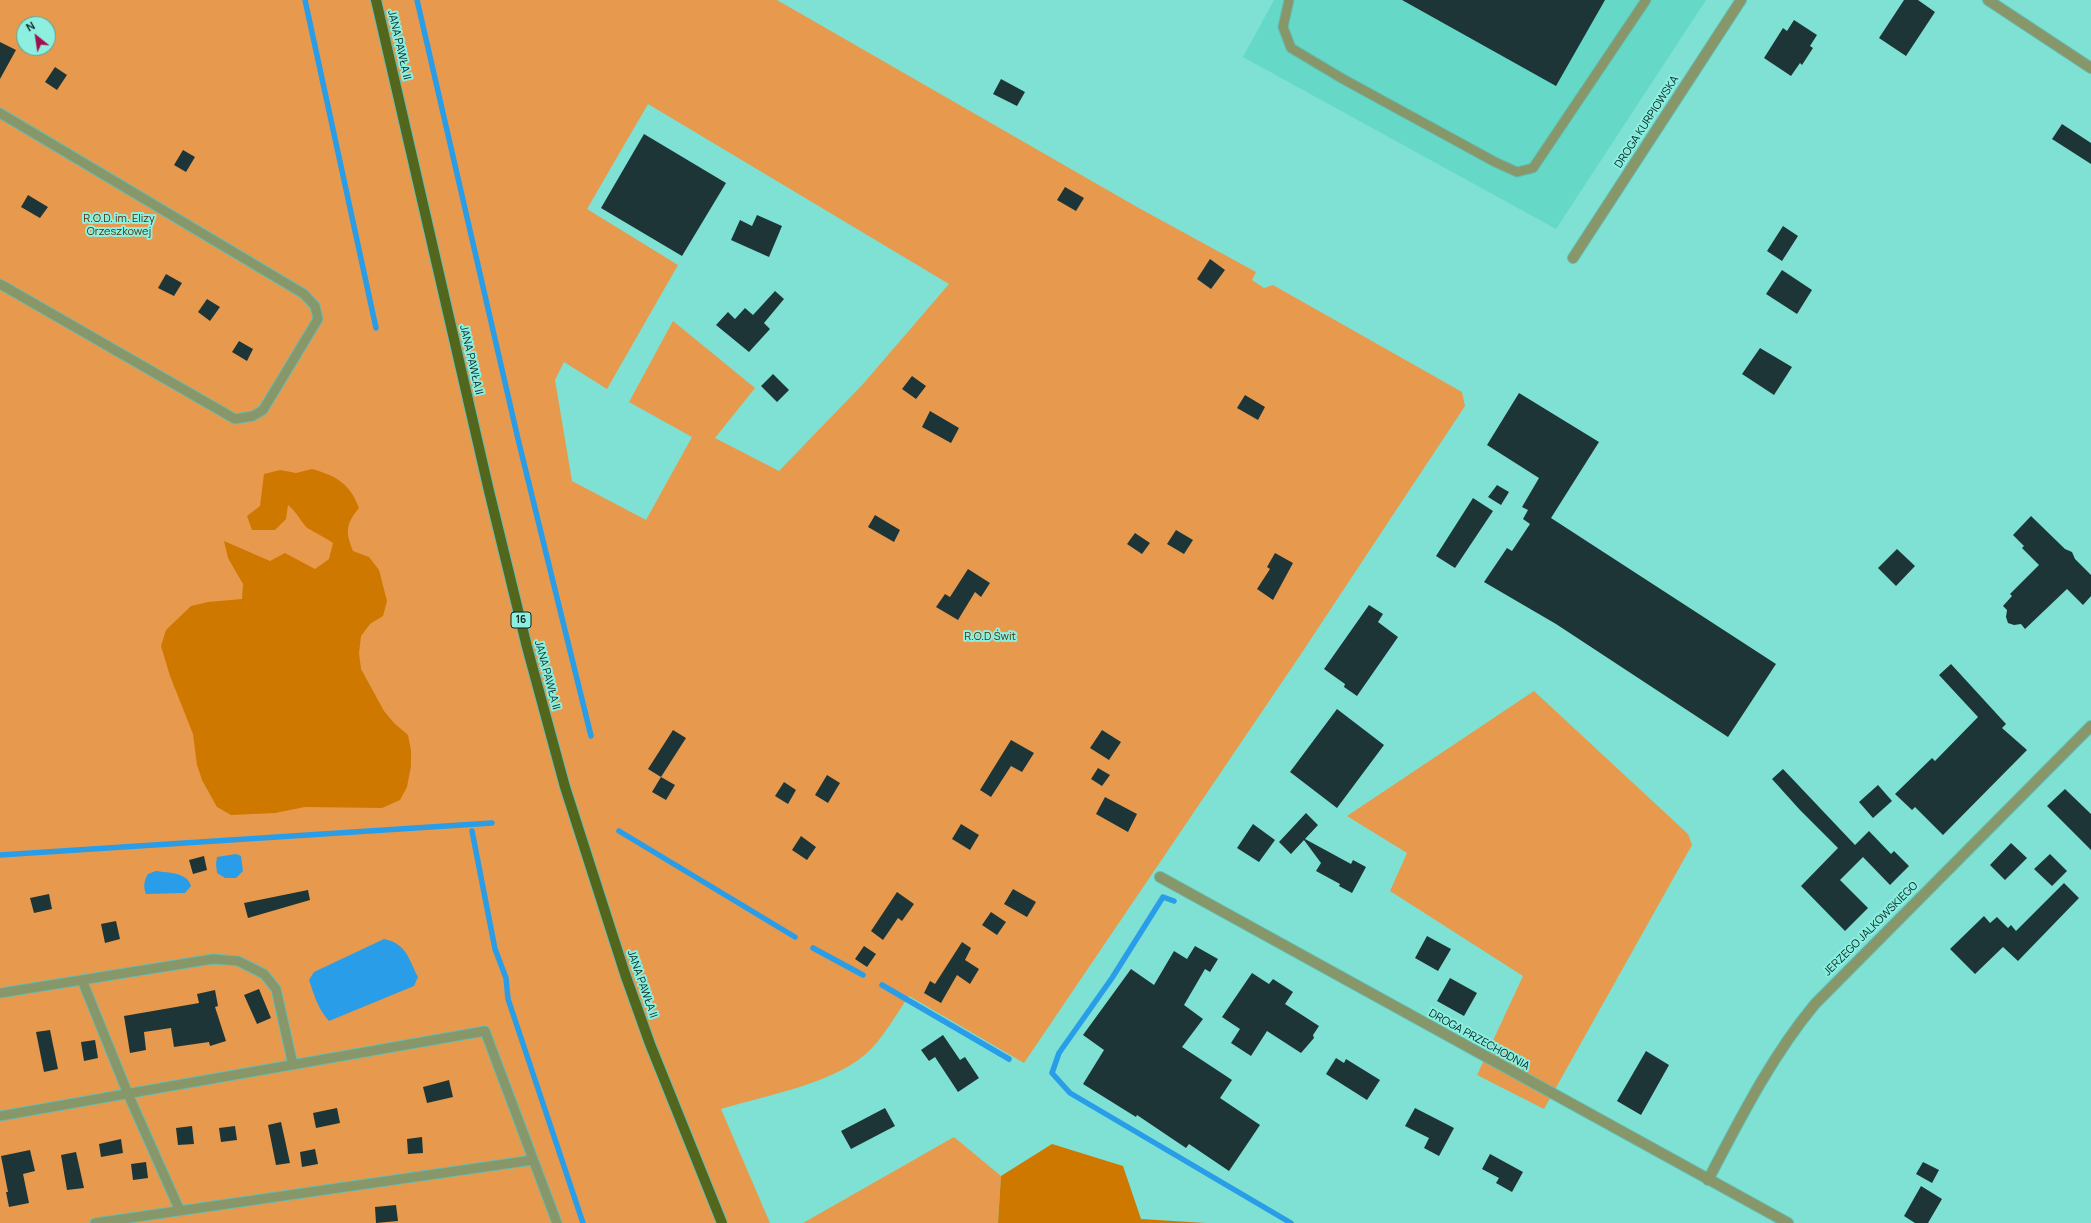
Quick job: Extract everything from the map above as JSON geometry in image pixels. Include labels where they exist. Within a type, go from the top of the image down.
[{"type":"main road","name":"JANA PAWŁA II","points":[[376,0],[489,491],[527,647],[565,787],[627,981],[650,1044],[722,1223]]},
{"type":"street","name":"DROGA KURPIOWSKA","points":[[1573,258],[1741,0]]},
{"type":"street","points":[[1988,0],[2091,68]]},
{"type":"street","name":"JERZEGO JALKOWSKIEGO","points":[[1708,1180],[1755,1090],[1791,1032],[1815,1004],[2091,726]]},
{"type":"street","name":"DROGA PRZECHODNIA","points":[[1160,877],[1788,1223]]},
{"type":"lane","points":[[1289,0],[1283,27],[1291,48],[1385,102],[1495,162],[1517,172],[1533,168],[1646,0]]},
{"type":"lane","points":[[0,113],[304,294],[315,306],[318,318],[263,410],[253,416],[235,419],[0,284]]},
{"type":"lane","points":[[0,993],[213,959],[238,961],[264,974],[276,989],[293,1064]]},
{"type":"lane","points":[[82,980],[128,1094],[180,1211]]},
{"type":"lane","points":[[0,1116],[484,1031],[557,1223]]},
{"type":"lane","points":[[95,1223],[533,1160]]},
{"type":"shaded area","points":[[1274,0],[1706,0],[1556,229],[1243,57]]},
{"type":"shaded area","points":[[312,469],[329,475],[342,482],[351,493],[359,508],[349,523],[348,533],[350,544],[353,551],[369,557],[379,570],[387,601],[383,616],[370,624],[361,636],[359,653],[361,669],[384,711],[394,723],[408,735],[411,750],[411,766],[407,787],[400,800],[382,808],[305,807],[275,813],[231,815],[217,807],[202,780],[197,765],[193,734],[170,676],[161,646],[166,630],[191,606],[208,602],[242,599],[243,584],[228,558],[224,541],[270,561],[285,553],[315,569],[329,559],[333,543],[306,527],[288,505],[286,519],[275,530],[252,530],[247,516],[260,506],[264,474],[280,470],[296,473]]},
{"type":"shaded area","points":[[1052,1144],[1123,1166],[1141,1219],[1206,1223],[998,1223],[1001,1176]]},
{"type":"green space","points":[[0,0],[777,0],[1137,207],[1256,272],[1252,280],[1264,288],[1273,285],[1462,392],[1465,406],[1299,657],[1024,1063],[909,996],[877,1042],[858,1060],[822,1079],[780,1093],[721,1109],[770,1223],[0,1223]],"holes":[[[648,104],[949,284],[863,384],[779,471],[715,438],[755,388],[673,321],[629,402],[692,437],[646,520],[572,481],[555,380],[564,362],[607,389],[678,265],[587,209]]]},
{"type":"green space","points":[[1534,691],[1688,834],[1692,845],[1544,1109],[1477,1075],[1523,976],[1390,891],[1407,853],[1347,816]]},
{"type":"green space","points":[[954,1137],[1001,1176],[998,1223],[803,1223]]},
{"type":"water","points":[[236,854],[241,856],[243,871],[236,878],[225,878],[217,873],[217,857]]},
{"type":"water","points":[[156,871],[182,876],[189,881],[191,886],[185,893],[146,894],[144,884],[148,874]]},
{"type":"water","points":[[384,939],[398,944],[406,953],[418,977],[414,986],[329,1021],[319,1007],[309,980],[314,972]]},
{"type":"building","points":[[1402,0],[1605,0],[1556,86]]},
{"type":"building","points":[[1904,0],[1918,0],[1935,12],[1906,56],[1879,38]]},
{"type":"building","points":[[1794,20],[1817,35],[1810,46],[1813,48],[1802,65],[1800,63],[1791,76],[1764,58],[1783,28],[1787,31]]},
{"type":"building","points":[[0,42],[16,50],[0,79]]},
{"type":"building","points":[[55,67],[67,75],[57,90],[45,82]]},
{"type":"building","points":[[1001,79],[1025,92],[1017,106],[993,94]]},
{"type":"building","points":[[2062,124],[2091,143],[2091,164],[2052,139]]},
{"type":"building","points":[[644,134],[726,183],[682,256],[601,208]]},
{"type":"building","points":[[183,150],[195,157],[186,172],[174,165]]},
{"type":"building","points":[[1065,187],[1084,198],[1076,211],[1057,200]]},
{"type":"building","points":[[28,195],[48,207],[40,218],[21,207]]},
{"type":"building","points":[[757,215],[782,226],[769,257],[731,240],[740,220],[752,226]]},
{"type":"building","points":[[1783,226],[1798,236],[1782,261],[1767,251]]},
{"type":"building","points":[[1210,259],[1225,270],[1211,289],[1197,279]]},
{"type":"building","points":[[1782,270],[1812,290],[1797,314],[1766,294]]},
{"type":"building","points":[[166,274],[182,283],[174,296],[158,288]]},
{"type":"building","points":[[775,291],[784,299],[764,323],[770,329],[749,352],[716,325],[728,312],[735,319],[745,308],[753,315]]},
{"type":"building","points":[[207,299],[220,307],[210,321],[198,312]]},
{"type":"building","points":[[239,341],[253,349],[247,361],[232,352]]},
{"type":"building","points":[[1760,348],[1792,367],[1774,395],[1742,374]]},
{"type":"building","points":[[773,374],[789,390],[777,402],[761,386]]},
{"type":"building","points":[[912,376],[926,386],[916,399],[902,389]]},
{"type":"building","points":[[1519,393],[1599,442],[1551,518],[1776,664],[1728,737],[1556,624],[1484,582],[1507,548],[1512,551],[1530,524],[1523,519],[1528,510],[1522,507],[1539,478],[1487,445]]},
{"type":"building","points":[[1245,395],[1265,407],[1258,420],[1237,408]]},
{"type":"building","points":[[930,411],[959,428],[951,443],[922,427]]},
{"type":"building","points":[[1497,485],[1509,492],[1501,505],[1488,497]]},
{"type":"building","points":[[1473,498],[1493,511],[1455,568],[1436,556]]},
{"type":"building","points":[[875,515],[900,530],[894,542],[868,527]]},
{"type":"building","points":[[2031,516],[2065,549],[2072,552],[2075,559],[2091,575],[2091,596],[2083,605],[2067,589],[2025,629],[2021,624],[2014,625],[2008,623],[2006,617],[2007,610],[2003,606],[2012,596],[2010,594],[2039,565],[2022,548],[2024,546],[2013,535]]},
{"type":"building","points":[[1176,530],[1193,540],[1184,554],[1167,544]]},
{"type":"building","points":[[1135,533],[1150,543],[1142,554],[1127,544]]},
{"type":"building","points":[[1897,549],[1915,566],[1896,586],[1878,568]]},
{"type":"building","points":[[1275,553],[1293,563],[1273,600],[1257,589],[1270,569],[1267,567]]},
{"type":"building","points":[[968,569],[990,583],[981,597],[975,592],[958,620],[936,607],[945,594],[950,597]]},
{"type":"building","points":[[1369,605],[1383,614],[1378,622],[1398,637],[1357,696],[1344,687],[1345,684],[1324,669]]},
{"type":"building","points":[[1951,664],[2006,724],[2002,728],[2027,750],[1943,835],[1915,807],[1912,810],[1895,794],[1932,758],[1935,761],[1978,717],[1939,675]]},
{"type":"building","points":[[1337,709],[1384,745],[1337,808],[1290,772]]},
{"type":"building","points":[[673,730],[686,738],[661,777],[648,769]]},
{"type":"building","points":[[1102,730],[1121,742],[1109,760],[1090,748]]},
{"type":"building","points":[[1011,740],[1034,753],[1022,772],[1011,766],[991,797],[980,790]]},
{"type":"building","points":[[1098,768],[1110,775],[1102,786],[1091,779]]},
{"type":"building","points":[[1783,769],[1855,845],[1869,831],[1891,854],[1894,851],[1909,866],[1890,885],[1863,857],[1840,880],[1868,908],[1845,931],[1801,886],[1838,848],[1772,779]]},
{"type":"building","points":[[827,775],[840,783],[828,803],[815,795]]},
{"type":"building","points":[[661,777],[675,785],[666,800],[652,792]]},
{"type":"building","points":[[784,782],[796,790],[788,804],[775,796]]},
{"type":"building","points":[[1878,785],[1892,801],[1873,818],[1859,802]]},
{"type":"building","points":[[2065,789],[2091,814],[2091,850],[2047,806]]},
{"type":"building","points":[[1105,797],[1137,814],[1128,832],[1096,814]]},
{"type":"building","points":[[1306,813],[1318,825],[1305,839],[1351,864],[1353,860],[1366,867],[1352,893],[1339,886],[1340,884],[1316,871],[1321,863],[1304,840],[1291,854],[1279,842]]},
{"type":"building","points":[[961,824],[979,835],[970,850],[952,839]]},
{"type":"building","points":[[1253,824],[1275,840],[1259,862],[1237,848]]},
{"type":"building","points":[[801,836],[816,847],[807,860],[792,850]]},
{"type":"building","points":[[2011,843],[2027,858],[2005,880],[1990,865]]},
{"type":"building","points":[[2050,854],[2067,871],[2052,886],[2034,869]]},
{"type":"building","points":[[204,856],[207,870],[193,874],[189,860]]},
{"type":"building","points":[[2064,883],[2079,898],[2018,961],[2003,947],[1975,974],[1950,949],[1984,916],[1990,923],[1997,917],[2008,928],[2011,925],[2016,931]]},
{"type":"building","points":[[1013,889],[1036,902],[1027,917],[1004,904]]},
{"type":"building","points":[[308,890],[310,900],[248,918],[244,903]]},
{"type":"building","points":[[897,892],[914,904],[902,921],[898,918],[883,940],[871,931]]},
{"type":"building","points":[[49,894],[52,909],[34,913],[30,898]]},
{"type":"building","points":[[991,912],[1006,922],[997,935],[982,925]]},
{"type":"building","points":[[116,921],[120,939],[105,943],[101,924]]},
{"type":"building","points":[[1427,936],[1451,949],[1438,971],[1415,958]]},
{"type":"building","points":[[962,942],[971,948],[965,960],[979,969],[970,984],[957,975],[941,1003],[924,993],[930,981],[935,984]]},
{"type":"building","points":[[864,946],[876,954],[867,967],[855,959]]},
{"type":"building","points":[[1195,946],[1218,959],[1210,972],[1205,969],[1184,1005],[1203,1019],[1182,1047],[1232,1080],[1220,1098],[1260,1125],[1229,1171],[1189,1144],[1186,1148],[1137,1115],[1136,1117],[1083,1084],[1104,1050],[1083,1035],[1131,969],[1154,985],[1174,951],[1187,959]]},
{"type":"building","points":[[1252,973],[1269,984],[1273,979],[1293,992],[1285,1004],[1319,1026],[1313,1035],[1314,1038],[1301,1053],[1267,1031],[1251,1056],[1231,1043],[1240,1029],[1222,1017]]},
{"type":"building","points":[[1450,978],[1477,993],[1464,1016],[1437,1001]]},
{"type":"building","points":[[259,989],[271,1018],[257,1024],[244,995]]},
{"type":"building","points":[[215,990],[218,1006],[215,1007],[226,1041],[210,1046],[209,1042],[174,1047],[171,1028],[144,1032],[146,1050],[130,1053],[124,1016],[199,1003],[197,994]]},
{"type":"building","points":[[50,1030],[58,1069],[44,1072],[36,1032]]},
{"type":"building","points":[[943,1035],[960,1060],[965,1057],[979,1078],[958,1092],[935,1057],[929,1061],[921,1050]]},
{"type":"building","points":[[95,1040],[98,1058],[84,1061],[81,1042]]},
{"type":"building","points":[[1646,1051],[1669,1065],[1641,1115],[1617,1101]]},
{"type":"building","points":[[1336,1058],[1344,1063],[1346,1059],[1380,1080],[1367,1100],[1326,1074]]},
{"type":"building","points":[[449,1080],[453,1097],[427,1103],[423,1087]]},
{"type":"building","points":[[337,1108],[340,1123],[316,1128],[313,1113]]},
{"type":"building","points":[[885,1108],[895,1126],[851,1149],[841,1131]]},
{"type":"building","points":[[1415,1108],[1454,1128],[1439,1156],[1424,1148],[1429,1138],[1405,1126]]},
{"type":"building","points":[[281,1122],[290,1163],[276,1165],[268,1125]]},
{"type":"building","points":[[192,1126],[194,1144],[178,1145],[176,1128]]},
{"type":"building","points":[[235,1126],[237,1140],[221,1142],[219,1128]]},
{"type":"building","points":[[422,1137],[423,1153],[408,1154],[407,1139]]},
{"type":"building","points":[[121,1139],[123,1153],[101,1157],[99,1144]]},
{"type":"building","points":[[315,1149],[318,1164],[302,1167],[300,1152]]},
{"type":"building","points":[[30,1150],[35,1171],[23,1174],[29,1203],[9,1207],[6,1192],[8,1192],[1,1156]]},
{"type":"building","points":[[76,1152],[84,1188],[67,1190],[61,1155]]},
{"type":"building","points":[[1490,1154],[1523,1172],[1512,1192],[1496,1183],[1499,1178],[1482,1169]]},
{"type":"building","points":[[146,1162],[148,1178],[133,1180],[131,1164]]},
{"type":"building","points":[[1923,1162],[1939,1170],[1932,1183],[1916,1174]]},
{"type":"building","points":[[1921,1186],[1942,1199],[1928,1223],[1915,1223],[1904,1216]]},
{"type":"building","points":[[396,1205],[398,1221],[376,1223],[375,1207]]},
{"type":"waterway","points":[[305,0],[376,328]]},
{"type":"waterway","points":[[417,0],[518,439],[591,736]]},
{"type":"waterway","points":[[0,855],[492,823]]},
{"type":"waterway","points":[[472,831],[495,949],[506,978],[508,999],[583,1223]]},
{"type":"waterway","points":[[619,831],[795,937]]},
{"type":"waterway","points":[[1174,901],[1163,897],[1112,978],[1059,1053],[1052,1073],[1070,1093],[1291,1223]]},
{"type":"waterway","points":[[813,948],[863,975]]},
{"type":"waterway","points":[[882,985],[1009,1059]]},
{"type":"park label","name":"R.O.D. im. Elizy Orzeszkowej","points":[[119,225]]},
{"type":"park label","name":"R.O.D Świt","points":[[990,637]]}]
